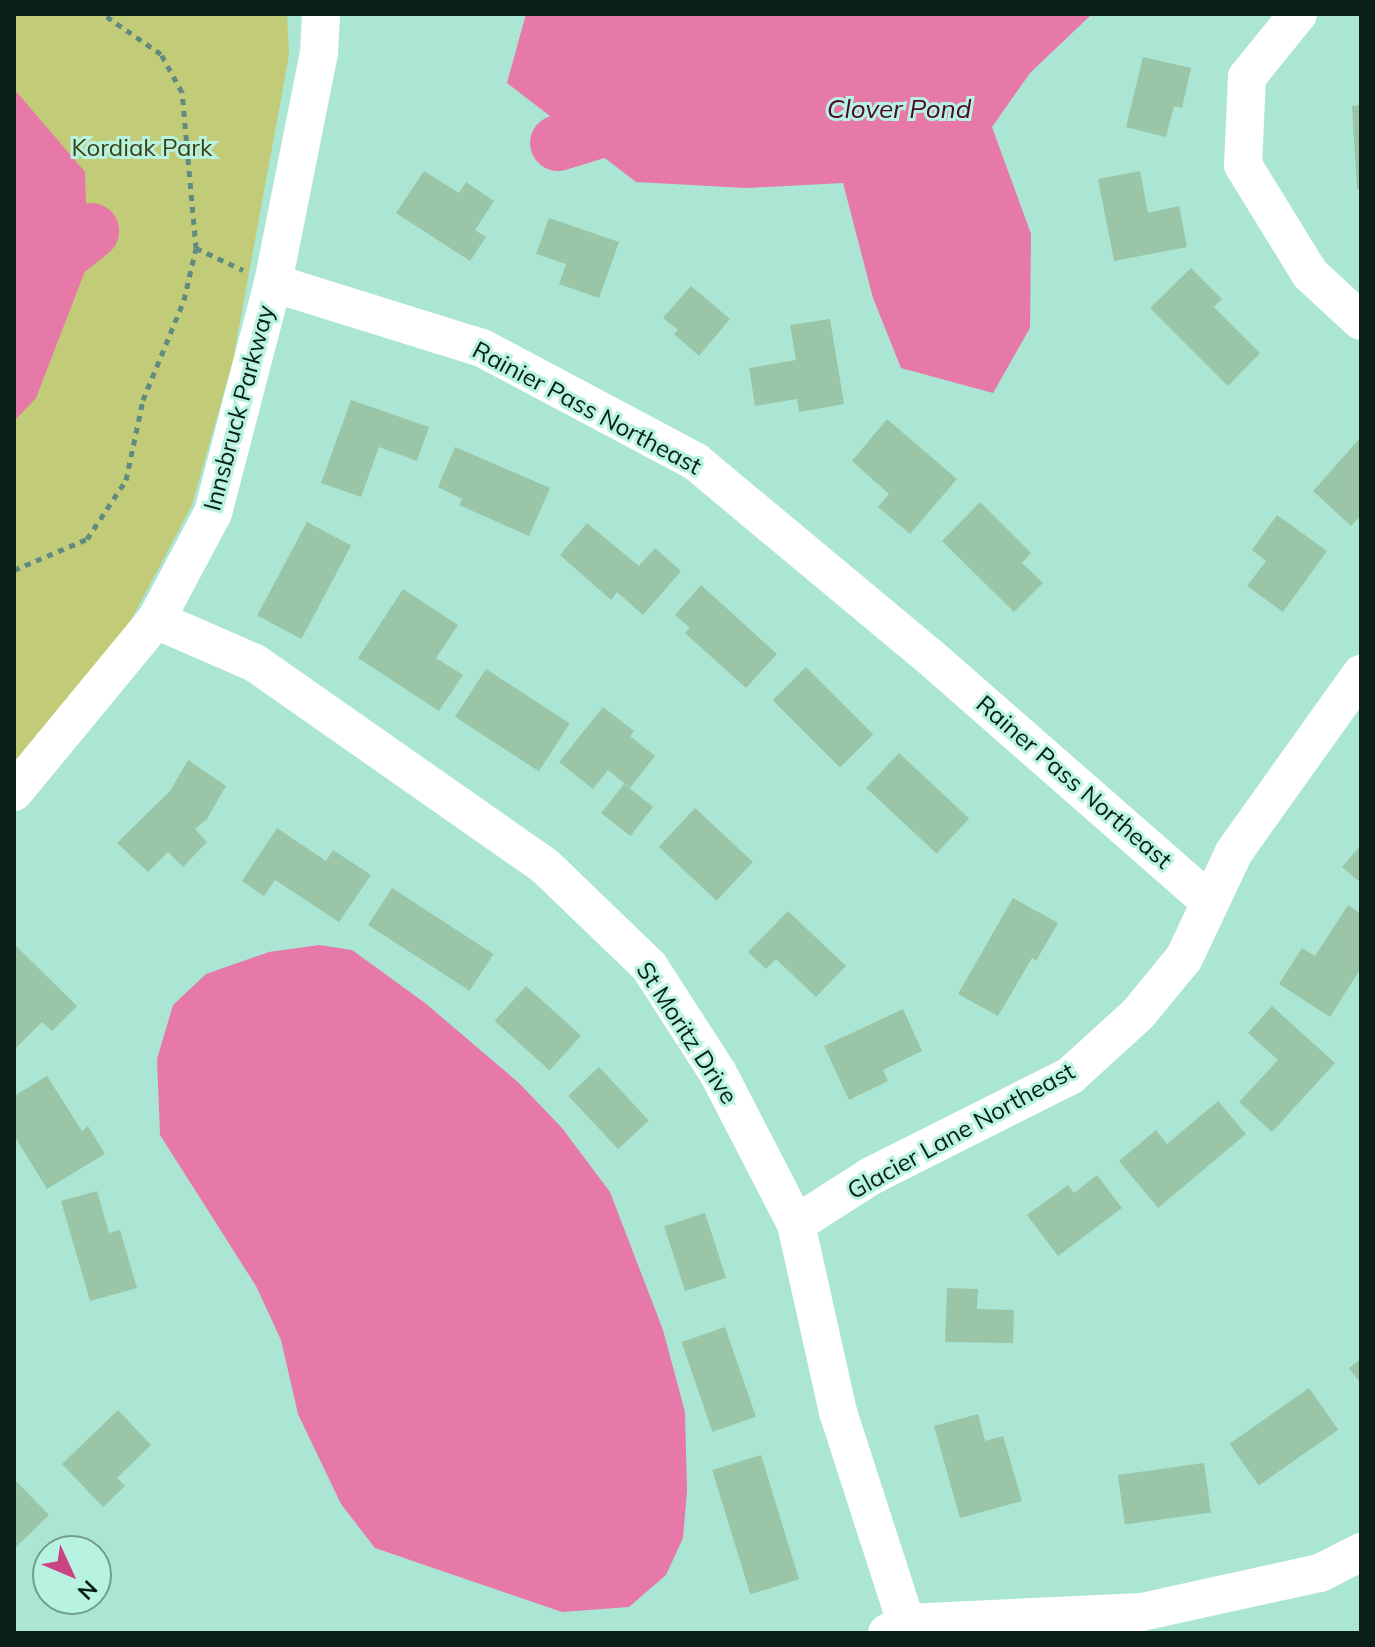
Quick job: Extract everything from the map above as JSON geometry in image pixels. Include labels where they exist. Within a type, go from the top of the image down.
[{"type":"street","name":"Innsbruck Parkway","points":[[14,792],[156,620],[213,513],[273,283],[319,53],[321,14]]},
{"type":"street","points":[[1298,14],[1247,77],[1243,165],[1310,274],[1361,321]]},
{"type":"street","name":"Rainier Pass Northeast","points":[[273,283],[482,348],[696,462],[937,663]]},
{"type":"street","name":"St Moritz Drive","points":[[156,620],[255,663],[545,866],[649,966],[718,1073],[796,1224],[838,1412],[896,1628]]},
{"type":"street","name":"Rainer Pass Northeast","points":[[937,663],[1210,902]]},
{"type":"street","name":"Glacier Lane Northeast","points":[[796,1224],[871,1176],[1070,1076],[1138,1014],[1184,958],[1234,852],[1361,674]]},
{"type":"street","points":[[896,1628],[1142,1612],[1320,1573],[1361,1552]]},
{"type":"path","points":[[14,570],[87,539],[126,480],[143,400],[184,300],[196,248],[182,92],[161,54],[103,14]]},
{"type":"path","points":[[196,248],[273,283]]},
{"type":"green space","name":"Kordiak Park","points":[[14,14],[287,14],[289,55],[233,360],[192,505],[120,641],[14,776]]},
{"type":"water","name":"Clover Pond","points":[[526,14],[1092,14],[1030,73],[992,127],[1031,234],[1030,328],[993,393],[901,368],[873,298],[843,183],[746,188],[636,182],[507,83]]},
{"type":"water","points":[[14,89],[85,172],[88,263],[36,398],[14,421]]},
{"type":"water","points":[[319,945],[352,950],[425,1003],[519,1083],[562,1128],[610,1192],[663,1330],[685,1412],[687,1491],[683,1538],[666,1575],[629,1607],[562,1612],[375,1548],[341,1504],[298,1414],[281,1340],[256,1286],[160,1135],[157,1059],[173,1005],[206,974],[269,952]]},
{"type":"building","points":[[1143,57],[1191,68],[1182,108],[1174,106],[1166,137],[1126,127]]},
{"type":"building","points":[[1361,105],[1361,189],[1357,189],[1352,106]]},
{"type":"building","points":[[424,171],[459,193],[466,182],[494,201],[475,230],[486,237],[470,261],[396,213]]},
{"type":"building","points":[[1140,171],[1148,213],[1179,206],[1187,247],[1114,261],[1098,179]]},
{"type":"building","points":[[549,218],[619,242],[599,298],[559,284],[566,264],[536,254]]},
{"type":"building","points":[[1191,268],[1222,299],[1214,307],[1260,353],[1228,386],[1150,308]]},
{"type":"building","points":[[691,286],[730,319],[699,356],[674,334],[678,330],[663,318]]},
{"type":"building","points":[[830,319],[844,404],[799,412],[797,399],[755,406],[749,368],[796,360],[790,325]]},
{"type":"building","points":[[351,400],[429,427],[417,461],[379,447],[361,497],[321,483]]},
{"type":"building","points":[[887,419],[957,479],[910,534],[878,507],[889,494],[852,461]]},
{"type":"building","points":[[1361,437],[1361,515],[1351,526],[1313,491]]},
{"type":"building","points":[[455,447],[550,488],[529,536],[459,505],[462,499],[438,487]]},
{"type":"building","points":[[980,502],[1031,553],[1022,563],[1043,583],[1014,612],[942,541]]},
{"type":"building","points":[[1277,515],[1327,551],[1283,612],[1247,586],[1266,561],[1252,550]]},
{"type":"building","points":[[307,522],[351,545],[301,639],[257,616]]},
{"type":"building","points":[[587,523],[639,566],[655,548],[681,571],[643,615],[617,592],[611,600],[560,555]]},
{"type":"building","points":[[701,585],[777,654],[746,688],[685,633],[690,628],[675,615]]},
{"type":"building","points":[[403,589],[458,625],[436,658],[463,675],[439,711],[358,658]]},
{"type":"building","points":[[806,667],[873,734],[840,767],[773,700]]},
{"type":"building","points":[[486,669],[570,723],[539,771],[455,717]]},
{"type":"building","points":[[603,707],[634,731],[630,736],[655,756],[630,788],[608,770],[593,789],[559,762]]},
{"type":"building","points":[[899,753],[969,818],[936,854],[866,788]]},
{"type":"building","points":[[188,760],[226,786],[207,819],[195,829],[207,842],[183,867],[168,852],[148,872],[117,843],[170,791]]},
{"type":"building","points":[[624,784],[653,807],[630,836],[601,813]]},
{"type":"building","points":[[695,808],[753,862],[717,901],[659,847]]},
{"type":"building","points":[[277,828],[326,861],[333,850],[371,875],[339,922],[275,880],[264,896],[242,881]]},
{"type":"building","points":[[1361,845],[1361,883],[1342,867]]},
{"type":"building","points":[[392,888],[493,954],[470,991],[368,925]]},
{"type":"building","points":[[1013,898],[1058,923],[1036,961],[1032,958],[998,1016],[958,994]]},
{"type":"building","points":[[1348,905],[1361,914],[1361,968],[1330,1017],[1279,984],[1302,948],[1315,956]]},
{"type":"building","points":[[788,911],[846,966],[816,997],[776,959],[766,969],[748,952]]},
{"type":"building","points":[[14,944],[77,1006],[52,1031],[42,1022],[14,1050]]},
{"type":"building","points":[[526,986],[581,1036],[550,1070],[495,1021]]},
{"type":"building","points":[[1272,1006],[1335,1063],[1272,1132],[1239,1102],[1278,1060],[1248,1033]]},
{"type":"building","points":[[903,1009],[922,1051],[883,1070],[888,1081],[849,1100],[824,1046]]},
{"type":"building","points":[[599,1067],[649,1120],[618,1149],[568,1096]]},
{"type":"building","points":[[47,1076],[82,1131],[88,1126],[105,1154],[47,1189],[14,1135],[14,1096]]},
{"type":"building","points":[[1218,1101],[1246,1134],[1158,1208],[1119,1161],[1156,1130],[1167,1144]]},
{"type":"building","points":[[1097,1175],[1122,1208],[1058,1256],[1027,1215],[1068,1185],[1074,1193]]},
{"type":"building","points":[[97,1191],[109,1233],[120,1230],[137,1288],[90,1301],[61,1201]]},
{"type":"building","points":[[705,1213],[726,1278],[685,1291],[664,1226]]},
{"type":"building","points":[[947,1288],[978,1289],[977,1309],[1014,1310],[1013,1343],[945,1342]]},
{"type":"building","points":[[725,1327],[756,1417],[712,1432],[682,1342]]},
{"type":"building","points":[[1361,1359],[1361,1384],[1349,1368]]},
{"type":"building","points":[[1309,1388],[1338,1430],[1259,1485],[1230,1444]]},
{"type":"building","points":[[118,1410],[151,1445],[117,1478],[125,1486],[103,1507],[62,1464]]},
{"type":"building","points":[[978,1414],[985,1441],[1003,1436],[1022,1501],[960,1518],[934,1426]]},
{"type":"building","points":[[761,1455],[799,1579],[750,1594],[712,1470]]},
{"type":"building","points":[[1204,1463],[1211,1513],[1125,1525],[1118,1475]]},
{"type":"building","points":[[14,1479],[49,1515],[14,1549]]},
{"type":"waterway","points":[[558,143],[652,114]]},
{"type":"waterway","points":[[14,293],[91,231]]}]
